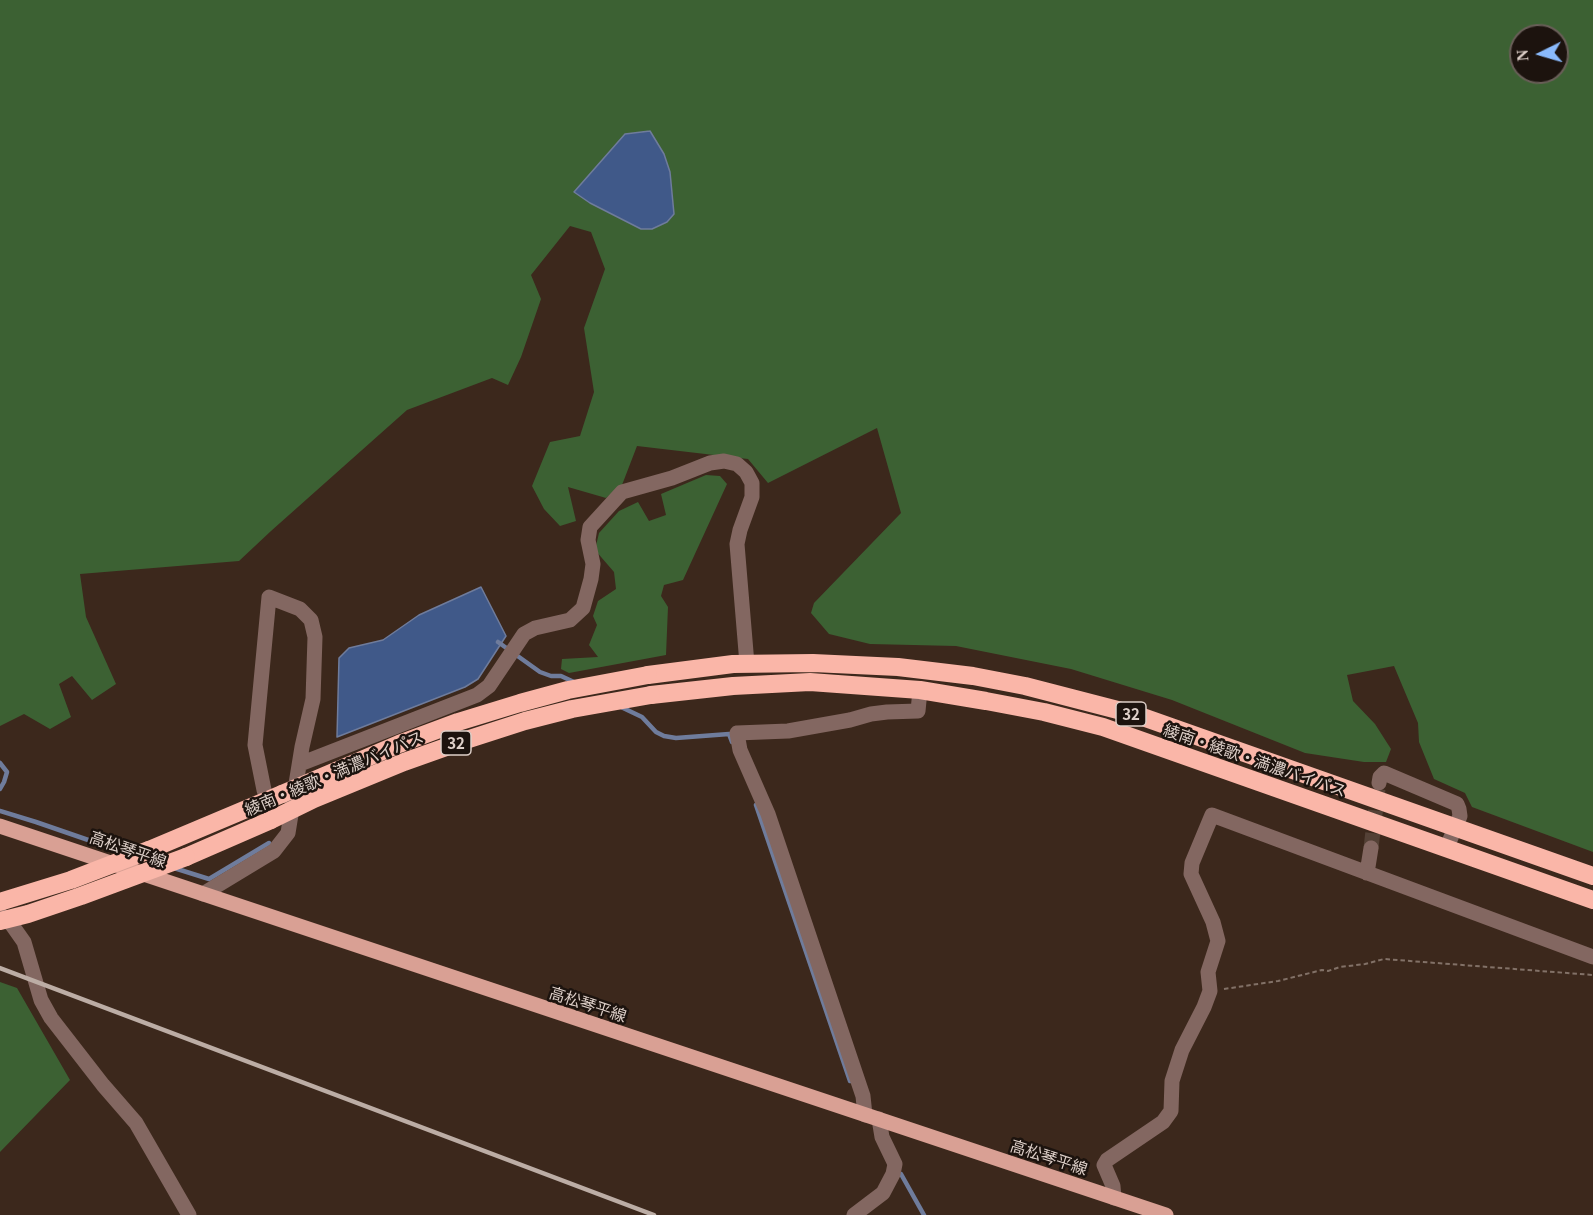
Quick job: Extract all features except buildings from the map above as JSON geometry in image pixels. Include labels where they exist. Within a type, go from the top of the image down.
[{"type":"highway","name":"綾南・綾歌・満濃バイパス","points":[[0,902],[71,880],[149,850],[399,744],[458,722],[568,690],[648,675],[733,664],[813,663],[898,667],[974,676],[1025,686],[1137,715],[1593,876]]},
{"type":"highway","name":"綾南・綾歌・満濃バイパス","points":[[0,921],[81,896],[186,857],[314,799],[463,741],[525,721],[572,709],[651,695],[733,686],[810,682],[920,690],[1033,710],[1103,728],[1593,900]]},
{"type":"main road","name":"高松琴平線","points":[[0,826],[1114,1198],[1139,1210],[1166,1215]]},
{"type":"street","points":[[300,764],[477,695],[489,686],[524,634],[535,628],[570,620],[583,608],[593,564],[588,540],[590,527],[622,492],[672,478],[710,463],[724,461],[737,464],[746,471],[752,483],[752,497],[736,544],[747,664]]},
{"type":"street","points":[[203,894],[274,851],[288,833],[313,699],[315,637],[311,620],[300,609],[269,597],[255,745],[264,790],[275,797]]},
{"type":"street","points":[[854,1215],[883,1193],[893,1174],[895,1164],[863,1096],[772,825],[741,750],[737,733],[788,731],[887,712],[918,711],[920,690]]},
{"type":"street","points":[[1379,783],[1384,773],[1457,804],[1460,816],[1447,848]]},
{"type":"street","points":[[1114,1198],[1113,1186],[1104,1164],[1163,1122],[1171,1111],[1172,1081],[1182,1050],[1210,990],[1208,972],[1218,940],[1213,922],[1191,874],[1192,863],[1212,815],[1593,957]]},
{"type":"street","points":[[1367,873],[1371,848]]},
{"type":"street","points":[[0,914],[12,925],[24,942],[41,1000],[51,1018],[136,1123],[189,1215]]},
{"type":"path","points":[[1210,990],[1278,981],[1322,970],[1328,971],[1384,959],[1593,975]]},
{"type":"green space","points":[[0,0],[1593,0],[1593,852],[1472,807],[1465,793],[1434,779],[1419,742],[1418,723],[1394,666],[1347,675],[1353,701],[1375,724],[1391,749],[1386,762],[1364,762],[1305,753],[1172,700],[1071,669],[956,646],[870,644],[829,634],[811,613],[814,603],[901,513],[877,428],[768,483],[748,459],[637,446],[622,485],[606,498],[568,487],[576,521],[560,526],[544,509],[532,486],[550,442],[580,436],[594,392],[584,328],[605,269],[591,232],[570,226],[531,275],[541,299],[521,357],[508,385],[492,378],[407,410],[239,561],[80,574],[86,617],[116,684],[92,700],[72,676],[59,684],[71,717],[50,729],[24,714],[0,726]],"holes":[[[670,172],[674,214],[667,222],[652,229],[641,229]]]},
{"type":"green space","points":[[706,475],[720,476],[727,484],[683,580],[664,585],[661,596],[668,607],[666,655],[569,673],[561,669],[562,659],[598,657],[589,645],[597,625],[593,616],[598,601],[616,589],[614,572],[595,550],[599,533],[619,511],[638,502],[649,521],[666,515],[661,494]]},
{"type":"green space","points":[[0,982],[17,988],[70,1080],[0,1152]]},
{"type":"water","points":[[650,131],[664,154],[670,172],[674,214],[667,222],[652,229],[641,229],[590,203],[574,192],[625,134]]},
{"type":"water","points":[[481,587],[506,636],[478,679],[465,687],[337,737],[339,658],[349,648],[383,640],[419,615]]},
{"type":"waterway","points":[[498,642],[540,672],[551,676],[561,676],[574,682]]},
{"type":"waterway","points":[[621,707],[642,717],[656,732],[664,736],[676,738],[729,734],[732,742]]},
{"type":"waterway","points":[[0,763],[7,772],[0,789]]},
{"type":"waterway","points":[[756,805],[850,1081]]},
{"type":"waterway","points":[[0,811],[126,853]]},
{"type":"waterway","points":[[174,868],[209,879],[269,843]]},
{"type":"waterway","points":[[901,1174],[924,1215]]},
{"type":"tunnel","points":[[1371,848],[1378,789]]},
{"type":"railway","points":[[0,968],[654,1215]]}]
